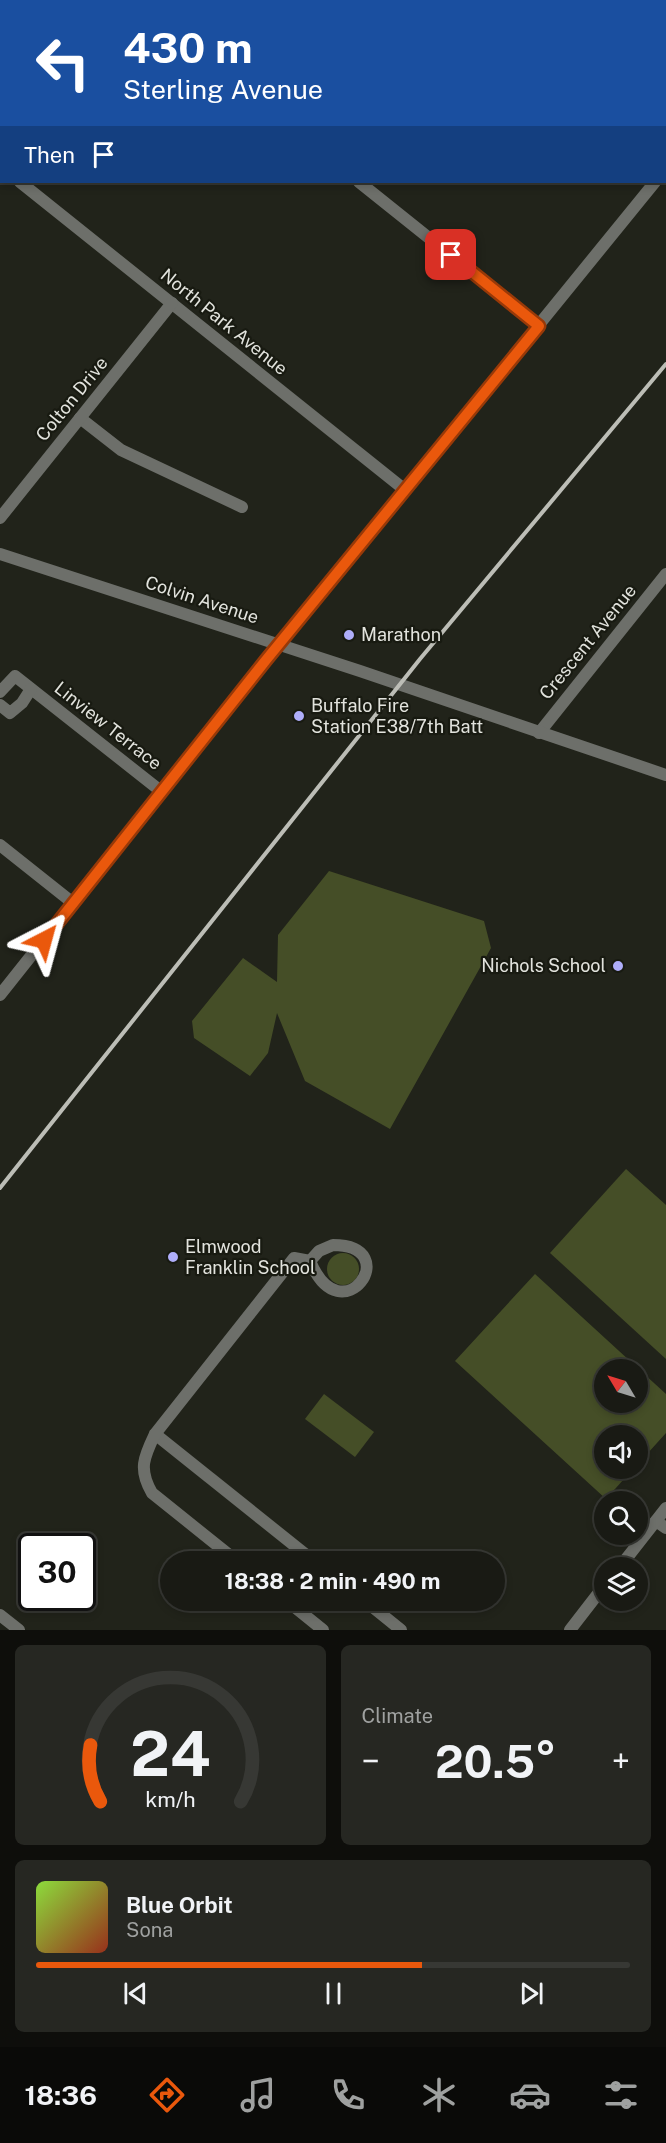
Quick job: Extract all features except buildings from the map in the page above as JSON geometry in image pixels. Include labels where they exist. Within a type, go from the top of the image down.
[{"type":"street","name":"North Park Avenue","points":[[21,183],[405,490]]},
{"type":"street","points":[[359,183],[539,326]]},
{"type":"street","points":[[0,994],[279,645],[654,183]]},
{"type":"street","name":"Colton Drive","points":[[0,518],[172,303]]},
{"type":"street","points":[[80,418],[121,450],[242,507]]},
{"type":"street","name":"Colvin Avenue","points":[[0,554],[666,775]]},
{"type":"street","name":"Crescent Avenue","points":[[539,733],[666,574]]},
{"type":"street","name":"Linview Terrace","points":[[0,692],[15,676],[162,792]]},
{"type":"street","name":"Linview Terrace","points":[[0,705],[10,713],[22,703],[31,688]]},
{"type":"street","points":[[0,845],[73,903]]},
{"type":"street","points":[[347,1245],[360,1252],[364,1258],[366,1272],[355,1289],[342,1292],[329,1288],[313,1269],[310,1261],[319,1251],[327,1247],[347,1245]]},
{"type":"street","points":[[223,1551],[152,1493],[144,1480],[143,1460],[155,1434],[294,1258],[310,1261]]},
{"type":"street","points":[[155,1434],[301,1551]]},
{"type":"street","points":[[630,1557],[661,1525],[666,1508]]},
{"type":"street","points":[[570,1630],[594,1599]]},
{"type":"street","points":[[300,1611],[323,1630]]},
{"type":"street","points":[[378,1611],[402,1630]]},
{"type":"street","points":[[0,1615],[19,1630]]},
{"type":"green space","points":[[329,871],[484,921],[491,948],[390,1129],[305,1081],[277,1013],[268,1053],[250,1076],[194,1038],[192,1021],[243,958],[277,982],[278,935]]},
{"type":"green space","points":[[626,1169],[666,1205],[666,1359],[550,1253]]},
{"type":"green space","points":[[343,1253],[355,1257],[359,1269],[355,1281],[343,1285],[331,1281],[327,1269],[331,1257]]},
{"type":"green space","points":[[535,1274],[628,1359],[594,1359],[594,1413],[648,1413],[648,1378],[666,1394],[666,1433],[648,1453],[648,1425],[594,1425],[594,1479],[624,1479],[613,1491],[597,1491],[455,1361]]},
{"type":"green space","points":[[324,1394],[374,1432],[355,1457],[305,1419]]},
{"type":"railway","points":[[0,1188],[420,659],[666,364]]},
{"type":"place","name":"Marathon","points":[[349,635]]},
{"type":"place","name":"Buffalo Fire Station E38/7th Batt","points":[[299,716]]},
{"type":"place","name":"Nichols School","points":[[618,966]]},
{"type":"place","name":"Elmwood Franklin School","points":[[173,1257]]},
{"type":"route","points":[[44,940],[266,660],[539,326],[451,255]]}]
